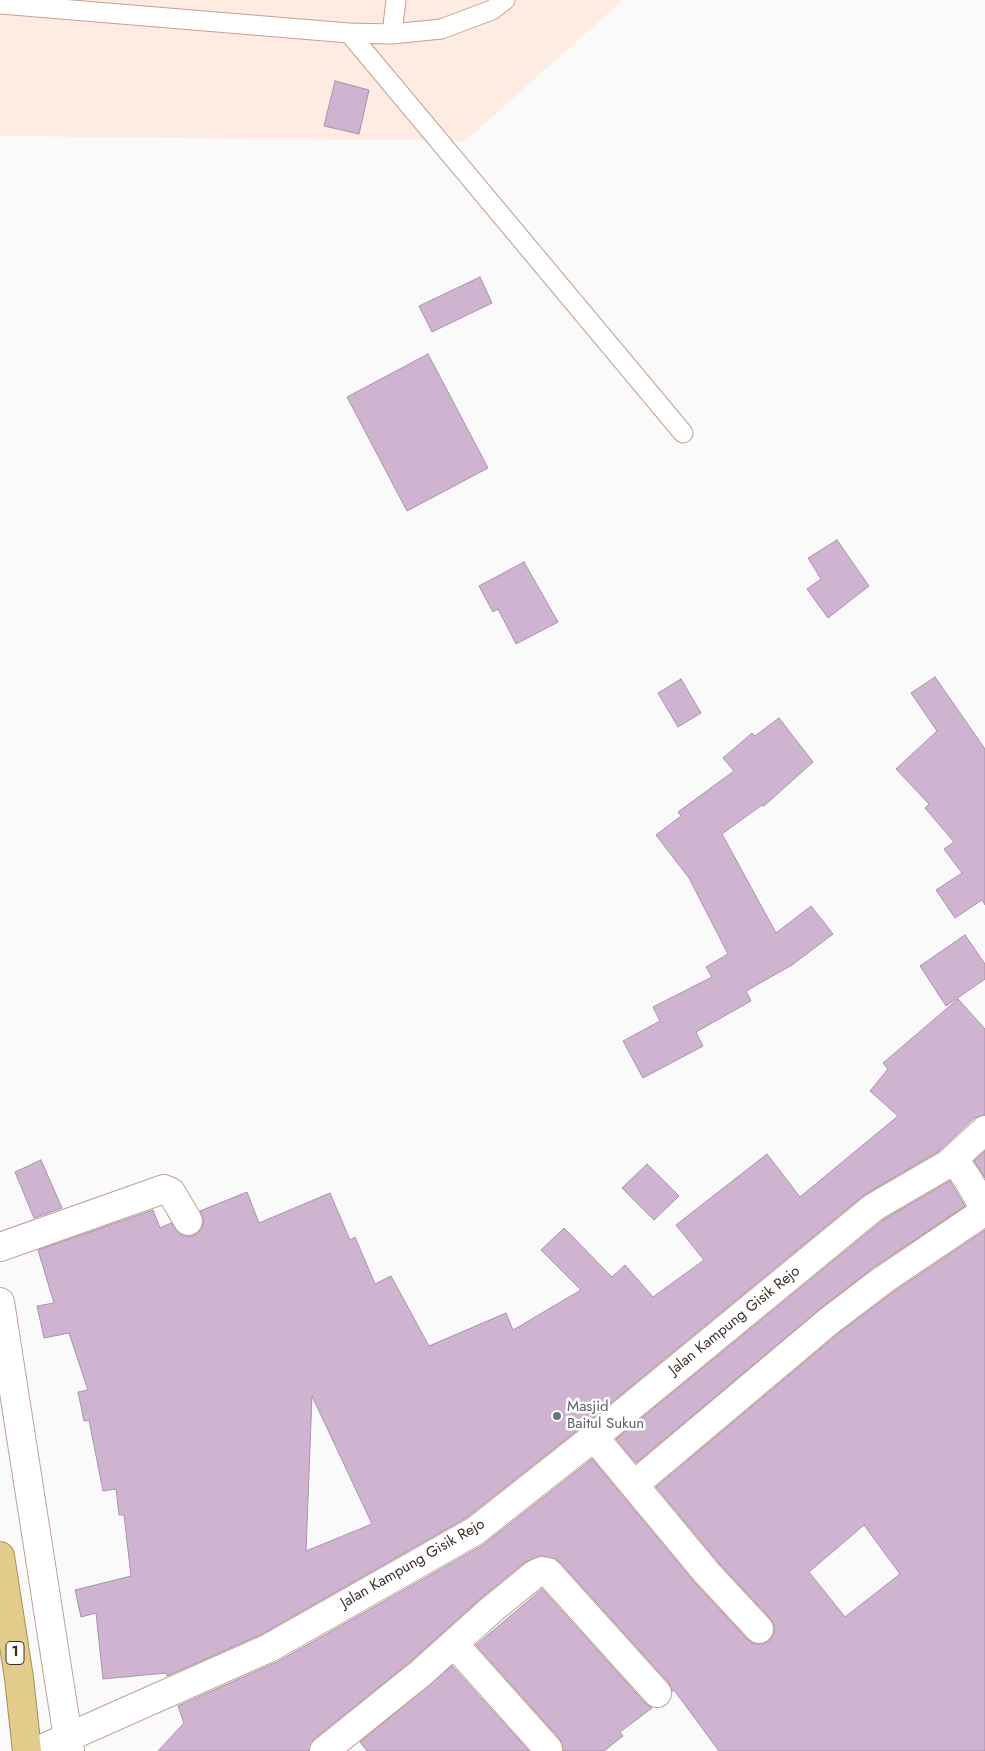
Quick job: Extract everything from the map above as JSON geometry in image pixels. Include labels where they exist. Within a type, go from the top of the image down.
[{"type":"highway","name":"1","points":[[0,1556],[19,1678],[27,1751]]},
{"type":"street","name":"Jalan Kampung Gisik Rejo","points":[[37,1751],[69,1744],[270,1648],[475,1531],[594,1437],[874,1207],[954,1160],[985,1130]]},
{"type":"street","points":[[634,1485],[841,1311],[985,1210],[967,1178],[954,1160]]},
{"type":"street","points":[[0,1247],[164,1189],[171,1192],[188,1221]]},
{"type":"street","points":[[0,1302],[69,1744]]},
{"type":"street","points":[[594,1437],[706,1573],[759,1629]]},
{"type":"street","points":[[324,1751],[421,1674],[491,1610],[535,1574],[548,1572],[657,1693]]},
{"type":"street","points":[[454,1644],[548,1749]]},
{"type":"lane","points":[[392,34],[396,0]]},
{"type":"lane","points":[[0,4],[349,33],[392,34],[441,29],[492,10],[505,0]]},
{"type":"lane","points":[[349,33],[683,433]]},
{"type":"shaded area","points":[[0,0],[623,0],[465,141],[0,136]]},
{"type":"building","points":[[335,81],[369,90],[359,134],[324,126]]},
{"type":"building","points":[[480,277],[492,303],[432,332],[419,306]]},
{"type":"building","points":[[428,354],[488,468],[407,511],[347,397]]},
{"type":"building","points":[[837,540],[869,586],[828,618],[807,589],[821,579],[808,558]]},
{"type":"building","points":[[524,562],[558,622],[516,644],[498,609],[493,612],[479,586]]},
{"type":"building","points":[[935,677],[985,749],[985,905],[982,900],[955,918],[936,890],[962,873],[944,849],[954,842],[925,808],[929,804],[896,769],[937,731],[911,693]]},
{"type":"building","points":[[681,679],[701,713],[678,727],[658,693]]},
{"type":"building","points":[[779,718],[813,762],[764,806],[762,805],[722,834],[776,933],[811,906],[833,934],[792,965],[746,991],[751,1001],[696,1032],[703,1046],[643,1078],[623,1041],[660,1021],[653,1007],[712,977],[706,967],[728,954],[689,878],[656,835],[681,816],[678,812],[734,771],[723,758],[752,733],[755,736]]},
{"type":"building","points":[[965,935],[985,964],[985,979],[946,1006],[920,966]]},
{"type":"building","points":[[958,999],[985,1029],[985,1115],[974,1118],[939,1151],[864,1195],[584,1425],[466,1518],[262,1634],[167,1676],[166,1673],[103,1679],[96,1613],[81,1617],[75,1590],[131,1576],[124,1515],[119,1515],[116,1489],[103,1491],[89,1420],[84,1421],[78,1392],[88,1390],[69,1333],[44,1338],[37,1306],[54,1303],[38,1250],[153,1210],[160,1228],[171,1223],[180,1234],[189,1237],[196,1234],[202,1228],[204,1220],[200,1211],[247,1192],[259,1223],[330,1193],[350,1240],[355,1237],[375,1284],[391,1276],[429,1346],[506,1313],[513,1330],[581,1290],[541,1250],[564,1228],[612,1277],[625,1265],[653,1297],[704,1260],[676,1225],[767,1154],[800,1197],[898,1116],[870,1091],[888,1069],[883,1063]],"holes":[[[312,1396],[372,1524],[306,1551]]]},
{"type":"building","points":[[985,1151],[985,1178],[974,1161]]},
{"type":"building","points":[[41,1160],[62,1208],[34,1218],[15,1172]]},
{"type":"building","points":[[647,1164],[679,1196],[654,1220],[622,1188]]},
{"type":"building","points":[[950,1181],[965,1206],[874,1267],[820,1309],[636,1463],[616,1439],[883,1220]]},
{"type":"building","points":[[985,1230],[985,1751],[719,1751],[674,1690],[672,1692],[669,1683],[560,1562],[544,1556],[525,1562],[481,1598],[411,1661],[314,1739],[309,1751],[158,1751],[184,1723],[178,1706],[277,1662],[483,1545],[592,1459],[695,1583],[748,1640],[755,1644],[763,1644],[769,1641],[774,1633],[774,1625],[770,1618],[719,1563],[656,1487],[839,1333],[892,1293]],"holes":[[[864,1525],[900,1574],[845,1617],[809,1572]]]},
{"type":"building","points":[[542,1589],[645,1703],[652,1708],[620,1732],[623,1736],[604,1751],[563,1751],[560,1739],[476,1645]]},
{"type":"building","points":[[452,1666],[529,1751],[367,1751],[360,1742]]},
{"type":"place","name":"Masjid Baitul Sukun","points":[[557,1416]]}]
